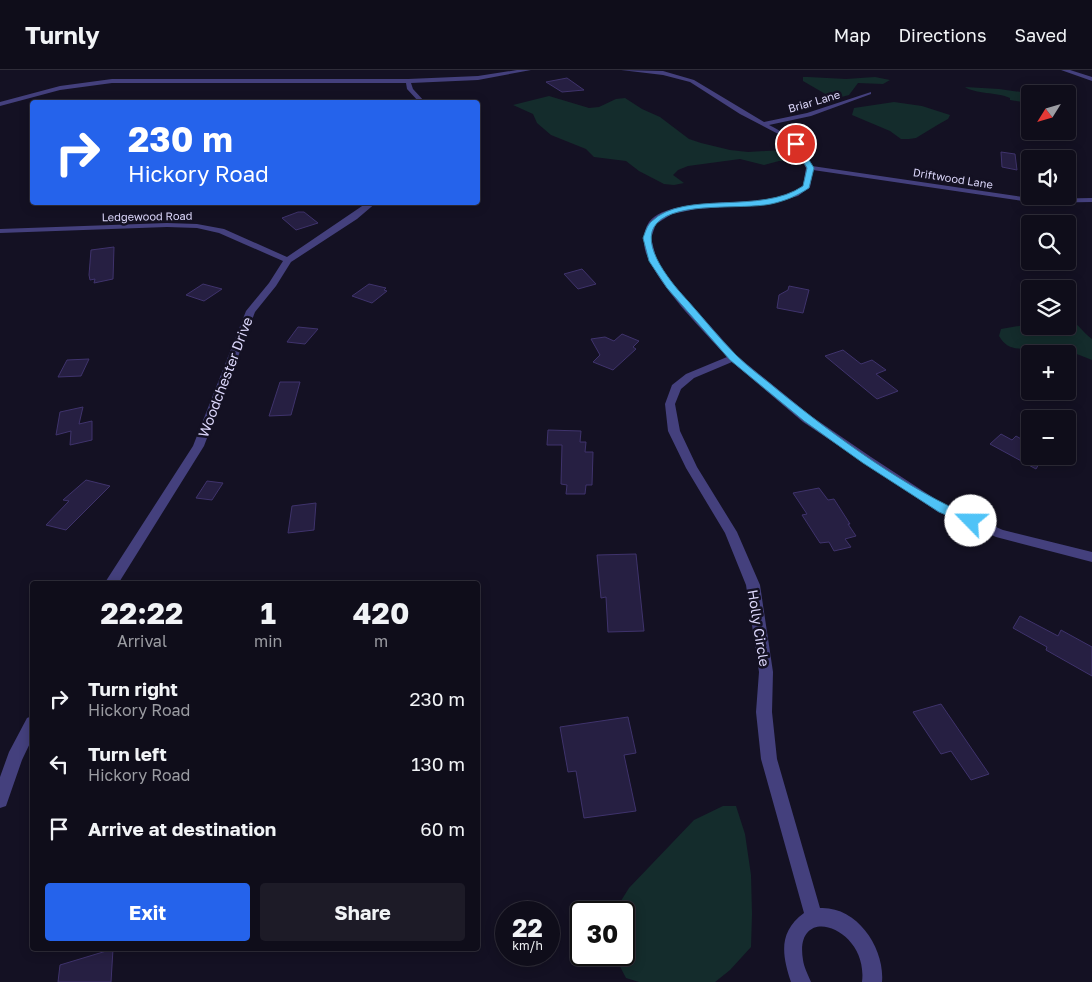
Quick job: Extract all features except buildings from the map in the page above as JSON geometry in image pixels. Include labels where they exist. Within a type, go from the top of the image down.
[{"type":"street","points":[[0,104],[60,88],[112,81],[408,81],[478,78],[528,70]]},
{"type":"street","points":[[624,70],[663,73],[692,81],[786,136],[796,144],[810,168],[806,187],[795,194],[769,202],[696,207],[670,212],[653,223],[647,238],[653,261],[670,286],[733,358],[807,419],[942,509],[1000,534],[1092,558]]},
{"type":"street","points":[[1064,70],[1092,79]]},
{"type":"street","points":[[408,81],[410,89],[420,100]]},
{"type":"street","name":"Briar Lane","points":[[763,124],[809,114],[869,94]]},
{"type":"street","name":"Driftwood Lane","points":[[810,168],[1036,201],[1092,200]]},
{"type":"street","name":"Woodchester Drive","points":[[113,581],[198,446],[251,310],[273,284],[288,260],[370,205]]},
{"type":"street","name":"Ledgewood Road","points":[[0,231],[167,225],[197,226],[221,231],[288,260]]},
{"type":"street","name":"Holly Circle","points":[[733,358],[690,376],[676,387],[670,404],[674,431],[692,468],[731,532],[753,585],[766,672],[764,712],[769,759],[814,917]]},
{"type":"street","points":[[0,800],[15,758],[30,727]]},
{"type":"street","points":[[801,982],[792,955],[793,937],[801,924],[814,917],[839,920],[861,939],[871,962],[872,982]]},
{"type":"green space","points":[[803,77],[846,79],[875,77],[890,80],[883,84],[858,83],[849,95],[834,99],[803,81]]},
{"type":"green space","points":[[965,87],[1021,92],[1021,102],[1010,100],[1010,98],[1005,96]]},
{"type":"green space","points":[[549,96],[589,108],[599,107],[616,99],[625,98],[642,109],[660,117],[689,139],[730,150],[748,152],[781,150],[799,161],[779,161],[764,165],[740,159],[688,166],[678,170],[673,175],[684,183],[664,184],[639,171],[626,161],[594,157],[586,149],[551,135],[537,123],[533,114],[513,105]]},
{"type":"green space","points":[[894,102],[922,106],[950,115],[948,119],[916,138],[901,139],[890,131],[852,115],[854,108]]},
{"type":"green space","points":[[1076,324],[1092,339],[1092,360],[1076,354],[1076,345],[1021,345],[1021,349],[1009,346],[999,336],[1001,329],[1021,326],[1021,335],[1076,335]]},
{"type":"green space","points":[[723,806],[736,806],[745,834],[751,875],[751,947],[730,970],[715,982],[639,982],[626,978],[620,966],[635,966],[635,901],[621,901],[629,888],[694,820]]},
{"type":"route","points":[[796,144],[810,168],[806,187],[795,194],[769,202],[696,207],[670,212],[653,223],[647,238],[653,261],[670,286],[733,358],[807,419],[942,509],[971,521]]}]
